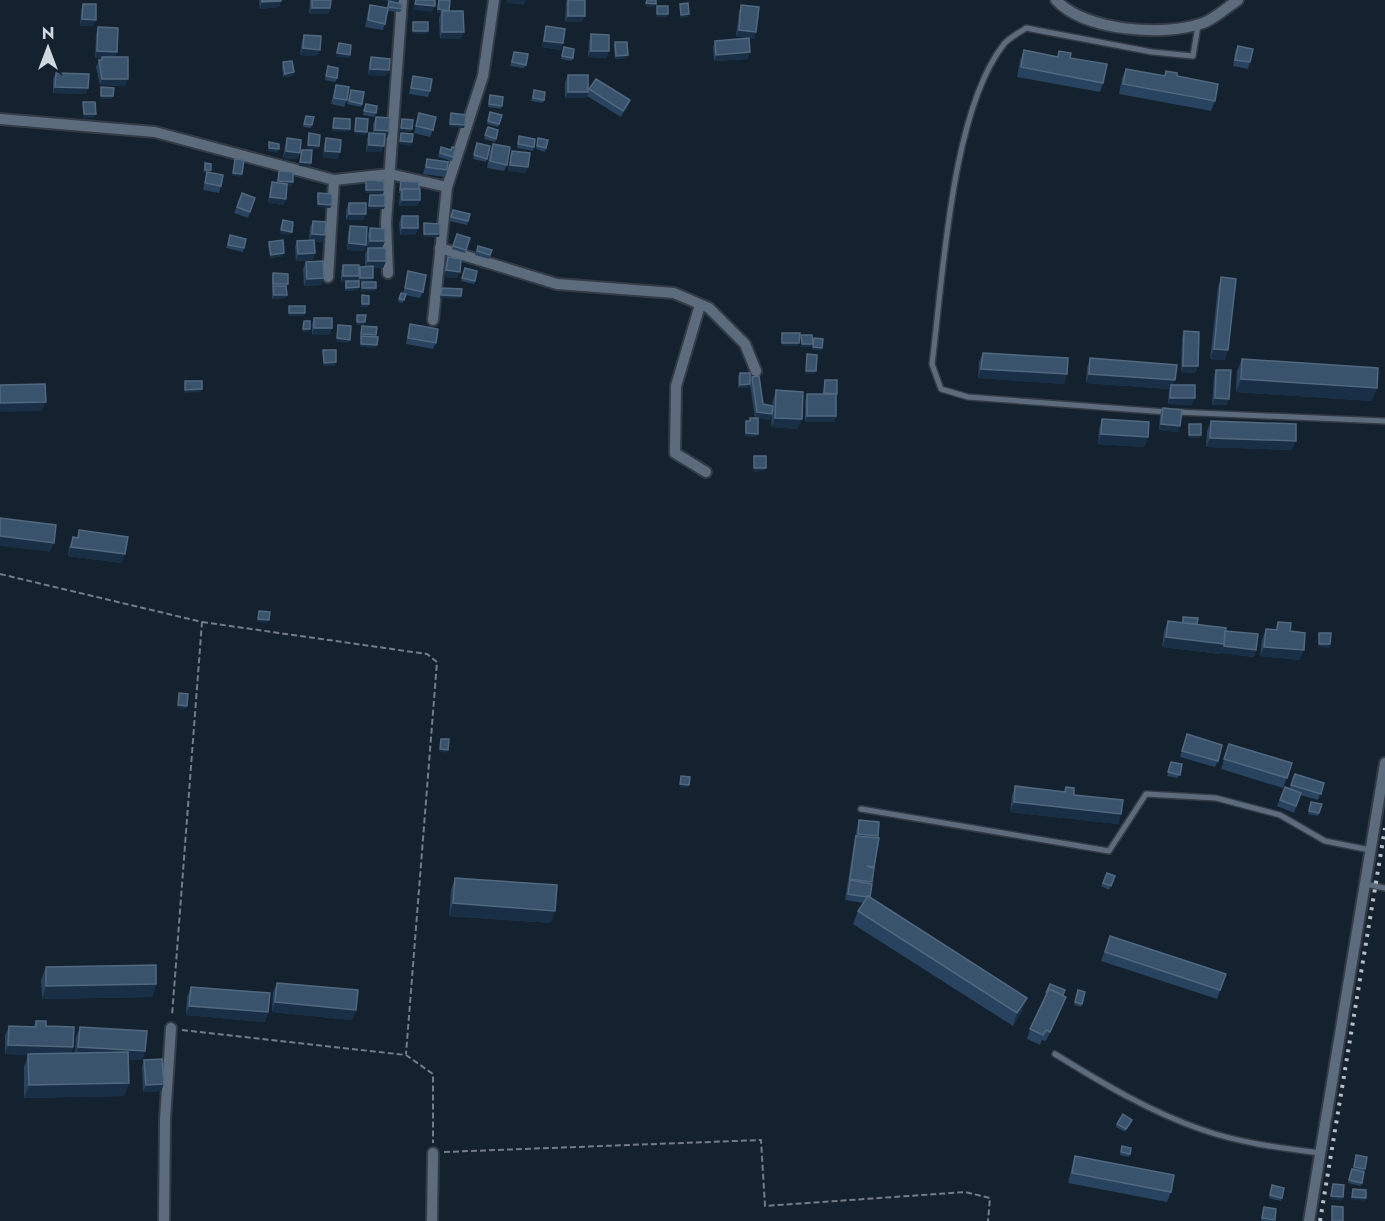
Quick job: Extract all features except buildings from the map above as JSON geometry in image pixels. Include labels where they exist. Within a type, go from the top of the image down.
[{"type":"street","points":[[388,273],[386,222],[402,0]]},
{"type":"street","points":[[433,320],[447,187],[483,76],[494,0]]},
{"type":"street","points":[[1056,0],[1067,12],[1109,26],[1166,29],[1204,23],[1238,0]]},
{"type":"street","points":[[0,119],[155,132],[334,180],[390,174],[447,187]]},
{"type":"street","points":[[328,277],[334,180]]},
{"type":"street","points":[[441,248],[557,284],[674,293],[709,308],[745,344],[756,371]]},
{"type":"street","points":[[700,304],[676,386],[675,453],[706,472]]},
{"type":"street","points":[[1309,1221],[1385,763]]},
{"type":"street","points":[[164,1221],[165,1119],[171,1028]]},
{"type":"street","points":[[432,1221],[434,1153]]},
{"type":"lane","points":[[1198,24],[1193,56],[1152,52],[1026,28],[1005,43],[979,86],[956,174],[932,364],[941,389],[968,397],[1141,411],[1385,421]]},
{"type":"lane","points":[[861,809],[1109,850],[1146,794],[1216,798],[1280,815],[1325,841],[1371,850]]},
{"type":"lane","points":[[1365,884],[1385,888]]},
{"type":"lane","points":[[1055,1054],[1122,1095],[1203,1130],[1272,1146],[1320,1154]]},
{"type":"path","points":[[0,574],[202,622],[427,654],[437,662],[406,1055]]},
{"type":"path","points":[[202,622],[171,1028],[406,1055],[434,1074],[434,1153],[761,1140],[765,1206],[965,1192],[990,1198],[988,1221]]},
{"type":"railway","points":[[1320,1221],[1385,828]]}]
